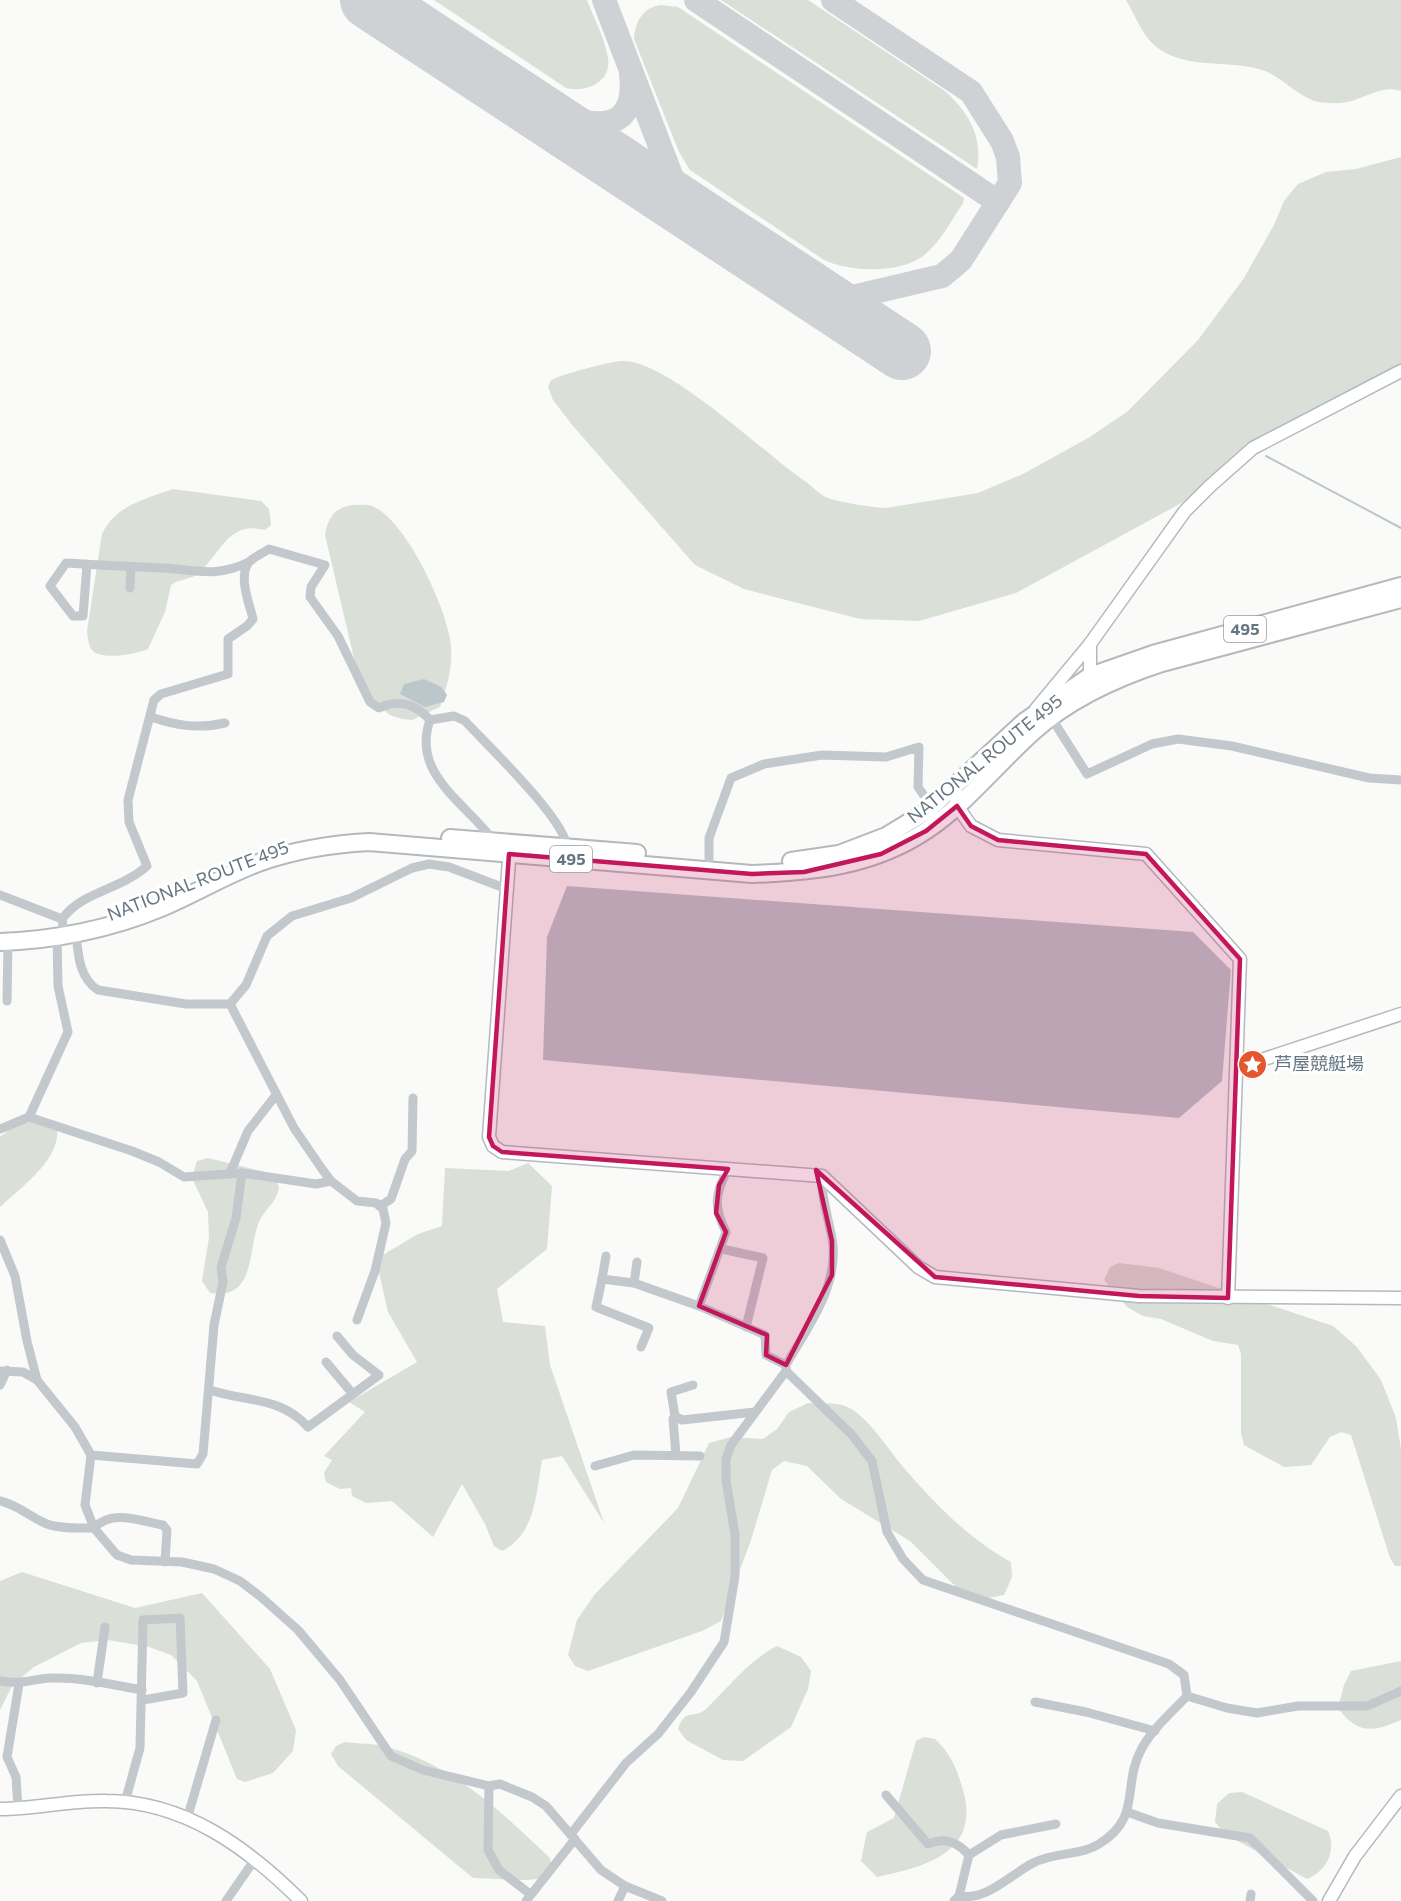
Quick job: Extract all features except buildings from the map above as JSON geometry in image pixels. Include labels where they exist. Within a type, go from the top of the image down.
[{"type":"highway","name":"NATIONAL ROUTE 495","points":[[3,939],[65,929],[102,919],[260,852],[321,837],[362,832],[493,840],[509,848],[752,874],[804,872],[843,866],[881,854],[926,831],[957,806],[1048,712],[1090,676],[1153,654],[1401,586]]},
{"type":"highway","name":"NATIONAL ROUTE 495","points":[[65,929],[105,927],[160,908],[261,862],[336,844],[369,842],[509,848],[567,847],[756,863],[804,861],[839,854],[886,836],[932,807],[1026,722],[1129,674],[1401,599]]},
{"type":"street","points":[[1026,722],[1090,644],[1185,511],[1244,456],[1271,438],[1399,374]]},
{"type":"street","points":[[87,564],[83,616],[73,616],[50,586],[66,563],[87,564],[213,573],[232,570],[269,549],[325,565],[311,587],[310,597],[338,636],[370,702],[379,708],[399,702],[413,706],[429,720]]},
{"type":"street","points":[[29,1117],[68,1032],[59,994],[56,965],[72,905],[94,894],[110,890],[147,866],[129,822],[128,800],[154,700],[161,694],[228,674],[228,639],[253,619],[244,582],[249,562]]},
{"type":"street","points":[[130,588],[131,567]]},
{"type":"street","points":[[1090,644],[1090,676]]},
{"type":"street","points":[[1048,712],[1087,774],[1152,744],[1178,739],[1232,746],[1369,778],[1401,780]]},
{"type":"street","points":[[429,720],[454,716],[465,721],[549,810],[566,837],[567,847]]},
{"type":"street","points":[[151,717],[184,727],[202,728],[225,723]]},
{"type":"street","points":[[429,720],[425,743],[428,764],[493,840]]},
{"type":"street","points":[[709,859],[709,838],[732,778],[764,764],[822,755],[886,758],[919,747],[918,787],[932,807]]},
{"type":"street","points":[[955,786],[957,806],[971,826],[998,840],[1146,854],[1240,959],[1228,1298]]},
{"type":"street","points":[[509,848],[489,1137],[493,1146],[502,1152],[822,1176],[918,1267],[935,1277],[1139,1296],[1401,1298]]},
{"type":"street","points":[[0,895],[65,929],[85,976],[90,985],[98,990],[186,1004],[230,1004],[246,985],[267,936],[292,916],[351,898],[412,867],[429,864],[448,867],[507,889]]},
{"type":"street","points":[[3,939],[7,1001]]},
{"type":"street","points":[[230,1004],[294,1128],[332,1181],[357,1201],[376,1203],[380,1206],[386,1223],[375,1271],[357,1320]]},
{"type":"street","points":[[1237,1068],[1401,1014]]},
{"type":"street","points":[[230,1173],[248,1131],[276,1095]]},
{"type":"street","points":[[380,1206],[391,1199],[405,1159],[412,1151],[413,1098]]},
{"type":"street","points":[[0,1129],[29,1117],[132,1151],[159,1162],[184,1177],[242,1173],[316,1184],[332,1181]]},
{"type":"street","points":[[699,1306],[722,1249],[726,1232],[716,1213],[719,1185],[728,1169]]},
{"type":"street","points":[[91,1455],[197,1464],[203,1454],[214,1326],[223,1282],[221,1267],[236,1218],[242,1173]]},
{"type":"street","points":[[489,1786],[488,1850],[499,1870],[528,1898],[626,1763],[658,1734],[691,1692],[724,1641],[735,1576],[735,1535],[726,1480],[726,1459],[731,1446],[786,1368],[829,1287],[832,1275],[832,1241],[821,1196],[822,1176]]},
{"type":"street","points":[[0,1240],[15,1276],[37,1380]]},
{"type":"street","points":[[722,1249],[762,1258],[746,1327]]},
{"type":"street","points":[[606,1256],[595,1312],[649,1328],[641,1347]]},
{"type":"street","points":[[634,1284],[637,1262]]},
{"type":"street","points":[[602,1279],[634,1284],[699,1306],[765,1335],[766,1355],[786,1368],[852,1435],[872,1461],[887,1532],[903,1559],[923,1580],[1168,1664],[1184,1675],[1187,1696]]},
{"type":"street","points":[[210,1390],[265,1401],[295,1413],[308,1427],[379,1375],[352,1355],[337,1336]]},
{"type":"street","points":[[326,1362],[352,1394]]},
{"type":"street","points":[[0,1385],[3,1370],[23,1372],[37,1380],[75,1427],[91,1455],[85,1505],[94,1528],[117,1555],[131,1560],[182,1562],[214,1569],[240,1581],[298,1630],[340,1680],[391,1756],[423,1770],[489,1786],[500,1784],[532,1797],[546,1806],[596,1865],[625,1886],[662,1901]]},
{"type":"street","points":[[676,1455],[673,1419],[675,1416],[671,1392],[693,1384]]},
{"type":"street","points":[[675,1416],[682,1420],[706,1419],[755,1412]]},
{"type":"street","points":[[595,1466],[634,1455],[700,1456]]},
{"type":"street","points":[[0,1501],[13,1504],[48,1524],[94,1528],[114,1516],[163,1525],[167,1530],[165,1562]]},
{"type":"street","points":[[0,1681],[19,1684],[50,1678],[97,1683],[142,1695],[183,1693],[180,1618],[143,1620],[142,1695],[140,1748],[124,1802]]},
{"type":"street","points":[[97,1683],[105,1627]]},
{"type":"street","points":[[18,1809],[16,1777],[7,1756],[19,1684]]},
{"type":"street","points":[[1187,1696],[1227,1708],[1257,1713],[1298,1706],[1367,1706],[1401,1691]]},
{"type":"street","points":[[1056,1824],[1001,1835],[969,1855],[957,1898],[968,1898],[990,1890],[1043,1859],[1097,1846],[1113,1834],[1127,1812],[1132,1769],[1143,1747],[1187,1696]]},
{"type":"street","points":[[1035,1702],[1086,1712],[1155,1731]]},
{"type":"street","points":[[187,1819],[216,1720]]},
{"type":"street","points":[[886,1795],[928,1844],[947,1841],[957,1844],[969,1855]]},
{"type":"street","points":[[1329,1901],[1355,1856],[1401,1796]]},
{"type":"street","points":[[0,1809],[106,1800],[165,1810],[235,1843],[301,1901]]},
{"type":"street","points":[[1127,1812],[1158,1823],[1250,1838],[1313,1901]]},
{"type":"street","points":[[226,1901],[255,1859]]},
{"type":"street","points":[[618,1901],[625,1886]]},
{"type":"highlighted area","points":[[957,806],[971,826],[998,840],[1146,854],[1240,959],[1228,1298],[1139,1296],[935,1277],[816,1170],[832,1241],[832,1275],[786,1365],[766,1355],[767,1335],[699,1306],[726,1232],[716,1213],[719,1185],[728,1169],[502,1152],[493,1146],[489,1137],[509,854],[752,874],[804,872],[881,854],[926,831]]},
{"type":"shaded area","points":[[434,0],[587,0],[607,51],[606,74],[596,84],[589,87],[566,88]]},
{"type":"shaded area","points":[[721,0],[808,0],[945,91],[961,107],[976,135],[977,169]]},
{"type":"shaded area","points":[[1126,0],[1401,0],[1401,91],[1384,90],[1343,103],[1320,102],[1306,97],[1265,71],[1251,67],[1177,58],[1164,52],[1148,39]]},
{"type":"shaded area","points":[[661,5],[678,7],[964,198],[935,245],[923,256],[901,266],[860,269],[835,264],[824,260],[690,170],[679,152],[634,39],[641,16],[649,9]]},
{"type":"shaded area","points":[[1401,157],[1401,368],[1283,424],[1231,460],[1185,501],[1016,593],[919,621],[860,619],[744,589],[695,565],[573,426],[553,400],[548,387],[551,380],[596,366],[621,361],[640,364],[689,391],[828,498],[886,508],[978,493],[1023,474],[1090,437],[1128,411],[1198,340],[1244,278],[1274,225],[1284,201],[1298,184],[1326,172],[1356,169]]},
{"type":"shaded area","points":[[173,489],[261,501],[269,509],[271,525],[265,530],[253,528],[234,534],[197,575],[171,585],[165,612],[148,649],[119,656],[96,653],[90,646],[87,631],[102,534],[115,516],[132,504]]},
{"type":"shaded area","points":[[353,505],[372,506],[385,514],[397,527],[422,565],[447,624],[451,665],[440,707],[412,720],[390,715],[362,692],[325,535],[333,514],[341,508]]},
{"type":"shaded area","points":[[424,679],[441,687],[447,695],[444,702],[425,707],[400,694],[404,684]]},
{"type":"shaded area","points":[[567,886],[1193,932],[1231,970],[1222,1081],[1179,1118],[543,1060],[547,937]]},
{"type":"shaded area","points":[[36,1121],[57,1123],[54,1148],[48,1160],[30,1180],[0,1207],[0,1137],[15,1125]]},
{"type":"shaded area","points":[[208,1158],[273,1174],[279,1187],[276,1197],[259,1222],[243,1282],[235,1289],[225,1293],[210,1293],[202,1281],[209,1238],[208,1212],[192,1178],[197,1161]]},
{"type":"shaded area","points":[[528,1163],[552,1186],[547,1249],[497,1289],[503,1322],[545,1326],[550,1365],[604,1523],[562,1456],[542,1460],[536,1499],[528,1523],[513,1544],[502,1551],[494,1546],[485,1524],[462,1484],[433,1537],[392,1501],[366,1503],[352,1496],[351,1488],[340,1489],[326,1482],[324,1473],[332,1460],[324,1456],[365,1412],[349,1402],[417,1362],[388,1312],[376,1259],[418,1234],[442,1226],[445,1168],[509,1171]]},
{"type":"shaded area","points":[[1119,1263],[1159,1268],[1333,1326],[1357,1347],[1381,1380],[1396,1418],[1401,1449],[1401,1566],[1395,1566],[1390,1558],[1351,1435],[1341,1432],[1330,1437],[1311,1465],[1284,1467],[1244,1445],[1241,1433],[1241,1354],[1238,1345],[1213,1341],[1161,1319],[1143,1316],[1127,1307],[1104,1280],[1110,1267]]},
{"type":"shaded area","points":[[808,1403],[845,1406],[861,1416],[940,1507],[981,1543],[1011,1562],[1012,1577],[1004,1595],[988,1598],[963,1594],[910,1541],[841,1499],[807,1466],[784,1461],[772,1470],[751,1540],[721,1621],[702,1631],[588,1671],[575,1666],[568,1655],[577,1620],[595,1594],[678,1508],[709,1443],[731,1437],[763,1439],[777,1429],[789,1412]]},
{"type":"shaded area","points":[[22,1572],[135,1608],[202,1593],[270,1669],[296,1730],[293,1751],[273,1773],[245,1782],[237,1779],[197,1681],[171,1655],[149,1647],[108,1640],[81,1643],[34,1667],[13,1684],[0,1710],[0,1581]]},
{"type":"shaded area","points":[[777,1646],[801,1657],[811,1671],[808,1689],[791,1727],[743,1761],[723,1760],[686,1740],[678,1729],[684,1718],[706,1709],[757,1659]]},
{"type":"shaded area","points":[[1401,1661],[1401,1720],[1382,1727],[1366,1729],[1345,1717],[1338,1708],[1344,1685],[1351,1671]]},
{"type":"shaded area","points":[[924,1737],[935,1739],[945,1750],[956,1769],[963,1790],[966,1811],[964,1829],[956,1843],[930,1862],[877,1877],[861,1861],[867,1832],[894,1818],[916,1741]]},
{"type":"shaded area","points":[[345,1742],[387,1747],[411,1755],[455,1778],[513,1823],[550,1858],[552,1869],[547,1878],[526,1880],[473,1878],[338,1766],[331,1754],[336,1746]]},
{"type":"shaded area","points":[[1242,1792],[1328,1831],[1330,1853],[1320,1871],[1307,1879],[1225,1834],[1215,1822],[1217,1804],[1229,1793]]},
{"type":"waterway","points":[[1266,456],[1401,528]]},
{"type":"taxiway","points":[[604,0],[684,209]]},
{"type":"taxiway","points":[[696,0],[998,202]]},
{"type":"taxiway","points":[[827,303],[942,276],[961,260],[1010,183],[1008,157],[1002,141],[971,92],[833,0]]},
{"type":"taxiway","points":[[507,91],[565,117],[586,122],[606,123],[621,116],[630,100],[631,74]]},
{"type":"runway","points":[[369,0],[902,351]]},
{"type":"place","name":"芦屋競艇場","points":[[1253,1064]]}]
